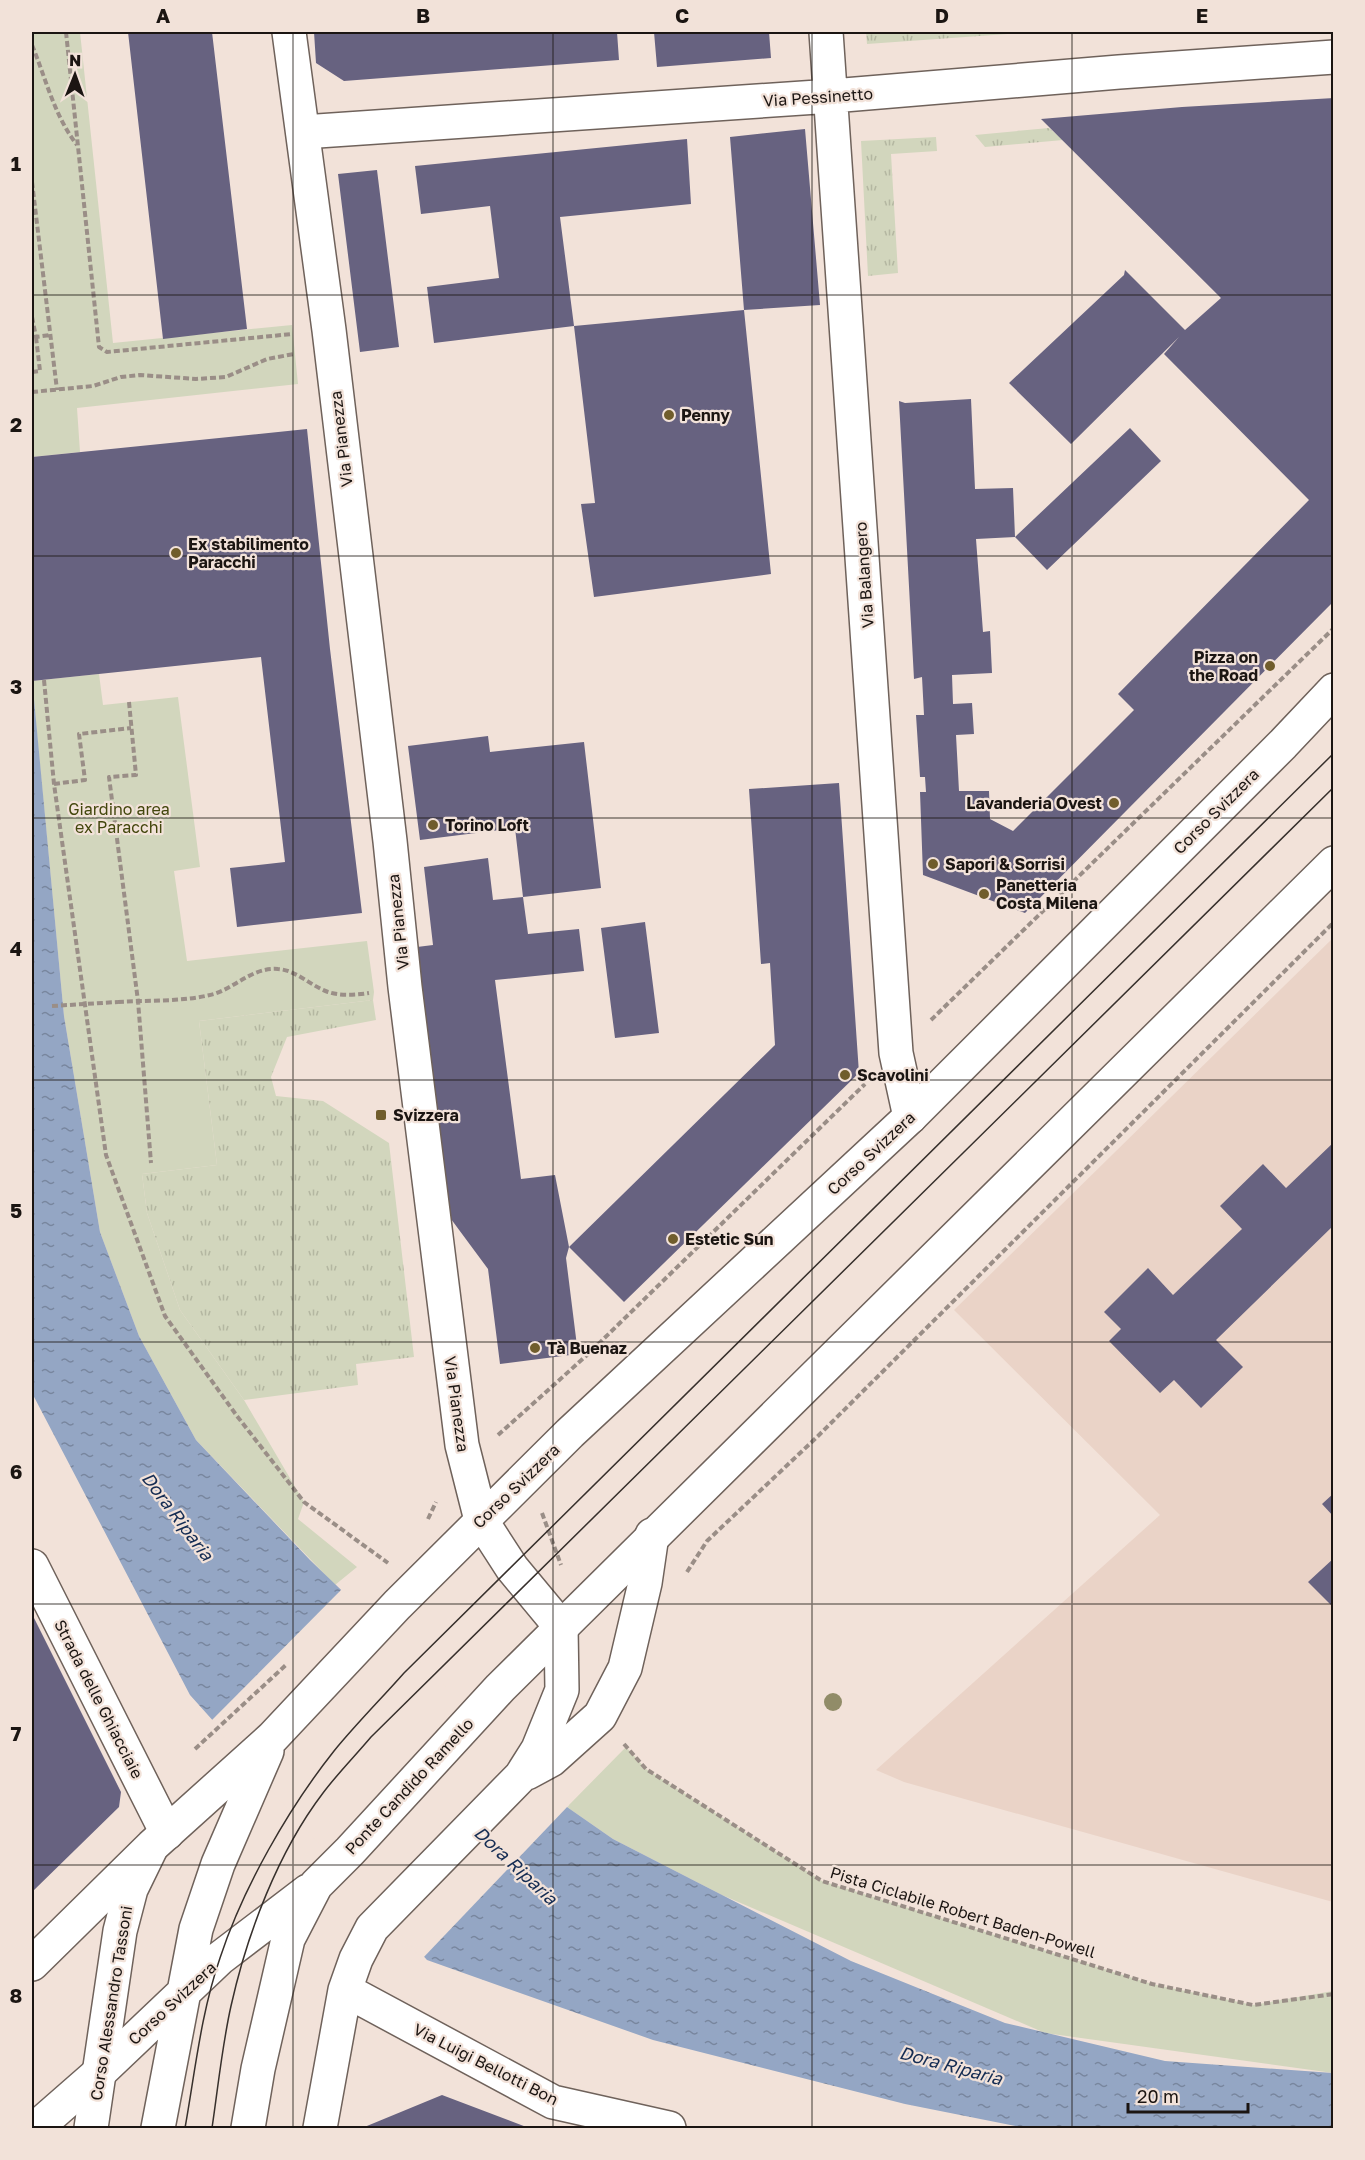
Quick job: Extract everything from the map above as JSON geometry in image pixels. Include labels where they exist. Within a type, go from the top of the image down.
[{"type":"street","name":"Via Pianezza","points":[[289,32],[329,340],[390,842],[405,987],[462,1445],[481,1520],[512,1568],[569,1619]]},
{"type":"street","name":"Via Balangero","points":[[826,32],[896,1053],[910,1117]]},
{"type":"street","name":"Via Pessinetto","points":[[303,132],[832,96],[1334,57]]},
{"type":"street","name":"Corso Svizzera","points":[[235,1790],[272,1738],[397,1605],[481,1520],[650,1358],[910,1117],[1275,753],[1334,690]]},
{"type":"street","points":[[545,1754],[562,1690],[569,1619],[1334,863]]},
{"type":"street","points":[[320,2128],[345,1990],[356,1959],[372,1928],[521,1776],[545,1754],[600,1716],[625,1668],[645,1583],[652,1535]]},
{"type":"street","name":"Strada delle Ghiacciaie","points":[[32,1566],[160,1839]]},
{"type":"street","name":"Ponte Candido Ramello","points":[[322,1879],[490,1699],[569,1619]]},
{"type":"street","points":[[32,1964],[160,1839],[235,1790]]},
{"type":"street","points":[[158,2128],[196,1929],[218,1864],[235,1790]]},
{"type":"street","name":"Corso Alessandro Tassoni","points":[[91,2128],[120,1931],[130,1889],[160,1839]]},
{"type":"street","name":"Corso Svizzera","points":[[36,2128],[220,1958],[322,1879]]},
{"type":"street","points":[[248,2128],[258,2069],[288,1939],[322,1879]]},
{"type":"street","name":"Via Luigi Bellotti Bon","points":[[345,1990],[553,2102],[669,2128]]},
{"type":"path","points":[[66,32],[99,347],[107,352],[329,340]]},
{"type":"path","points":[[32,45],[54,104],[67,131],[79,147]]},
{"type":"path","points":[[32,182],[57,390]]},
{"type":"path","points":[[32,317],[40,371],[32,372]]},
{"type":"path","points":[[36,337],[50,335]]},
{"type":"path","points":[[32,392],[93,386],[121,377],[140,375],[196,379],[226,377],[267,359],[329,340]]},
{"type":"path","points":[[44,680],[54,784],[106,1155],[165,1316],[237,1416],[304,1502],[391,1566]]},
{"type":"path","points":[[129,702],[136,775],[109,777],[138,1001],[151,1163]]},
{"type":"path","points":[[54,784],[85,780],[80,734],[131,728]]},
{"type":"path","points":[[685,1576],[707,1541],[825,1429],[1334,922]]},
{"type":"path","points":[[52,1006],[195,998],[217,993],[240,979],[262,971],[278,969],[301,977],[328,992],[356,995],[405,987]]},
{"type":"path","points":[[510,1424],[528,1474],[569,1619]]},
{"type":"path","name":"Pista Ciclabile Robert Baden-Powell","points":[[600,1716],[646,1769],[822,1881],[1152,1984],[1253,2005],[1334,1994]]},
{"type":"shaded area","points":[[1333,938],[1333,1902],[904,1782],[876,1770],[1160,1515],[954,1310]]},
{"type":"green space","points":[[32,32],[80,32],[113,343],[292,325],[298,384],[77,408],[80,452],[32,457]]},
{"type":"green space","points":[[866,32],[1034,32],[867,44]]},
{"type":"green space","points":[[1049,128],[1063,140],[985,147],[975,135]]},
{"type":"green space","points":[[936,137],[937,151],[891,154],[898,273],[868,276],[861,141]]},
{"type":"green space","name":"Giardino area ex Paracchi","points":[[99,674],[103,705],[178,697],[200,867],[174,871],[187,961],[367,941],[374,992],[373,1000],[199,1021],[217,1165],[142,1174],[147,1213],[180,1310],[244,1400],[304,1502],[298,1519],[357,1567],[335,1585],[196,1440],[139,1336],[100,1232],[64,1016],[32,681]]},
{"type":"green space","points":[[373,1000],[376,1020],[287,1037],[271,1077],[276,1096],[323,1101],[389,1143],[414,1357],[356,1364],[358,1385],[244,1400],[180,1310],[147,1213],[142,1174],[217,1165],[199,1021]]},
{"type":"green space","points":[[626,1747],[646,1769],[822,1881],[1152,1984],[1253,2005],[1333,1991],[1333,2073],[1045,2033],[722,1895],[613,1839],[567,1807]]},
{"type":"water","name":"Dora Riparia","points":[[32,678],[64,1016],[100,1232],[139,1336],[196,1440],[310,1560],[567,1807],[613,1839],[851,1961],[1005,2023],[1165,2061],[1333,2073],[1333,2128],[1026,2128],[905,2104],[653,2040],[427,1960],[190,1695],[32,1393]]},
{"type":"pier","points":[[343,1588],[569,1805],[422,1959],[210,1722]]},
{"type":"building","points":[[128,32],[212,32],[247,329],[163,339]]},
{"type":"building","points":[[314,32],[617,32],[619,60],[344,81],[316,63]]},
{"type":"building","points":[[654,32],[769,32],[771,58],[657,67]]},
{"type":"building","points":[[1334,98],[1334,601],[1025,913],[923,875],[920,792],[926,792],[925,777],[920,777],[916,715],[924,715],[922,677],[914,679],[899,401],[905,403],[971,399],[975,489],[1013,488],[1015,537],[976,539],[983,632],[990,631],[992,673],[952,675],[953,704],[972,703],[974,734],[956,735],[959,791],[989,791],[990,819],[1013,831],[1134,710],[1118,694],[1309,500],[1164,354],[1179,337],[1071,444],[1009,383],[1124,275],[1125,270],[1185,330],[1221,298],[1041,119],[1182,107]]},
{"type":"building","points":[[805,129],[820,305],[744,310],[730,137]]},
{"type":"building","points":[[687,139],[691,204],[560,217],[574,326],[434,343],[427,287],[499,278],[490,206],[421,214],[415,166]]},
{"type":"building","points":[[377,170],[399,347],[360,352],[338,174]]},
{"type":"building","name":"Penny","points":[[744,310],[771,574],[594,597],[581,504],[595,503],[574,326]]},
{"type":"building","points":[[1130,428],[1161,461],[1047,570],[1015,537]]},
{"type":"building","name":"Ex stabilimento Paracchi","points":[[307,429],[330,649],[362,913],[237,927],[230,868],[285,862],[261,657],[32,681],[32,457]]},
{"type":"building","points":[[488,736],[490,752],[584,742],[601,888],[523,897],[515,828],[420,840],[408,746]]},
{"type":"building","points":[[839,783],[859,1073],[624,1302],[569,1247],[775,1045],[770,963],[761,964],[749,789]]},
{"type":"building","points":[[488,858],[493,900],[523,897],[528,934],[579,929],[584,971],[495,980],[521,1179],[555,1175],[569,1247],[566,1258],[578,1354],[500,1364],[488,1269],[451,1219],[417,947],[433,945],[424,867]]},
{"type":"building","points":[[645,922],[659,1033],[615,1038],[601,928]]},
{"type":"building","points":[[1334,1142],[1334,1225],[1216,1340],[1243,1367],[1201,1408],[1174,1380],[1160,1393],[1109,1341],[1121,1329],[1104,1312],[1148,1268],[1173,1295],[1242,1229],[1220,1206],[1263,1164],[1286,1188]]},
{"type":"building","points":[[1334,1493],[1334,1517],[1322,1504]]},
{"type":"building","points":[[1334,1558],[1334,1608],[1308,1582]]},
{"type":"building","points":[[32,1614],[121,1792],[119,1807],[32,1892]]},
{"type":"building","points":[[442,2095],[529,2128],[362,2128]]},
{"type":"tram line","points":[[185,2128],[208,2000],[230,1931],[268,1850],[300,1798],[342,1741],[404,1673],[1334,753]]},
{"type":"tram line","points":[[212,2128],[231,2006],[255,1923],[278,1867],[292,1841],[335,1778],[371,1737],[1334,787]]},
{"type":"place","name":"Penny","points":[[669,415]]},
{"type":"place","name":"Ex stabilimento Paracchi","points":[[176,553]]},
{"type":"place","name":"Pizza on the Road","points":[[1270,666]]},
{"type":"place","name":"Lavanderia Ovest","points":[[1114,803]]},
{"type":"place","name":"Torino Loft","points":[[433,825]]},
{"type":"place","name":"Sapori & Sorrisi","points":[[933,864]]},
{"type":"place","name":"Panetteria Costa Milena","points":[[984,894]]},
{"type":"place","name":"Scavolini","points":[[845,1075]]},
{"type":"place","name":"Svizzera","points":[[381,1115]]},
{"type":"place","name":"Estetic Sun","points":[[673,1239]]},
{"type":"place","name":"Tà Buenaz","points":[[535,1348]]}]
